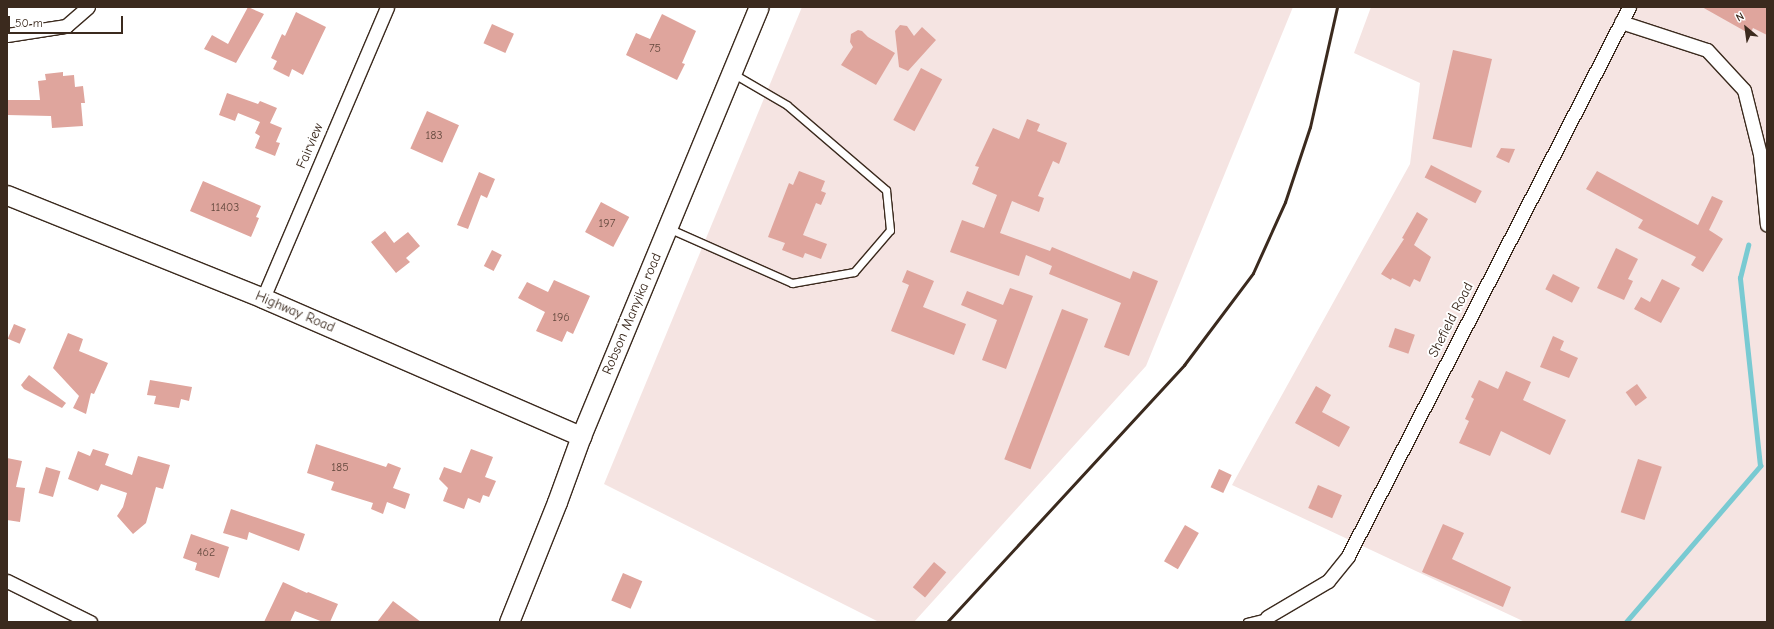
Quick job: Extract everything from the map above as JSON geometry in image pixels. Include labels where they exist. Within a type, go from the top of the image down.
[{"type":"street","points":[[7,34],[66,26],[88,7]]},
{"type":"street","name":"Fairview","points":[[263,298],[387,7]]},
{"type":"street","name":"Robson Manyika road","points":[[509,622],[557,502],[580,436],[759,7]]},
{"type":"street","name":"Shefield Road","points":[[1266,617],[1328,581],[1348,556],[1629,7]]},
{"type":"street","points":[[1621,22],[1707,50],[1744,90],[1760,154],[1767,224]]},
{"type":"street","name":"Highway Road","points":[[7,195],[263,298],[580,436]]},
{"type":"street","points":[[7,581],[90,622]]},
{"type":"lane","points":[[668,228],[792,283],[854,272],[890,230],[886,190],[788,105],[731,72]]},
{"type":"lane","points":[[1247,622],[1266,617]]},
{"type":"shaded area","points":[[802,7],[1293,7],[1146,366],[914,622],[879,622],[604,484]]},
{"type":"shaded area","points":[[1371,7],[1767,7],[1767,622],[1525,622],[1232,485],[1410,164],[1420,83],[1354,53]]},
{"type":"building","points":[[248,7],[264,14],[236,63],[204,49],[212,35],[228,44]]},
{"type":"building","points":[[1702,7],[1767,7],[1767,35],[1753,28],[1750,34]]},
{"type":"building","points":[[296,12],[326,27],[303,75],[292,69],[289,77],[273,69],[277,61],[271,58],[282,34],[285,36]]},
{"type":"building","points":[[662,14],[696,31],[682,63],[685,64],[677,80],[626,55],[636,33],[650,39]]},
{"type":"building","points":[[492,24],[514,34],[505,53],[483,43]]},
{"type":"building","points":[[900,25],[907,26],[914,36],[922,27],[936,40],[908,71],[899,67],[895,31]]},
{"type":"building","points":[[858,30],[862,31],[868,37],[895,53],[876,85],[841,65],[853,47],[850,42],[851,34]]},
{"type":"building","points":[[1453,50],[1492,59],[1472,148],[1433,139]]},
{"type":"building","points":[[921,68],[942,79],[914,131],[893,120]]},
{"type":"building","points":[[63,72],[63,76],[74,75],[75,87],[83,86],[85,103],[81,103],[83,126],[52,128],[51,116],[7,115],[7,100],[40,100],[38,81],[46,80],[45,74]]},
{"type":"building","points":[[227,93],[258,104],[260,101],[277,108],[270,123],[282,128],[276,142],[280,143],[275,156],[255,148],[260,136],[255,133],[260,122],[238,113],[235,121],[219,115]]},
{"type":"building","points":[[427,111],[459,125],[442,163],[410,148]]},
{"type":"building","points":[[1027,119],[1040,124],[1037,131],[1067,143],[1059,164],[1053,161],[1038,196],[1044,198],[1039,212],[1012,201],[1000,233],[1050,251],[1052,247],[1130,279],[1133,271],[1158,281],[1129,356],[1104,347],[1121,303],[1049,274],[1052,266],[1026,255],[1019,276],[950,252],[962,220],[984,228],[997,195],[972,184],[979,167],[975,166],[993,128],[1019,139]]},
{"type":"building","points":[[1501,148],[1515,149],[1509,163],[1496,157]]},
{"type":"building","points":[[1431,165],[1482,191],[1475,203],[1425,177]]},
{"type":"building","points":[[799,171],[825,181],[821,191],[826,193],[821,205],[816,203],[803,235],[827,244],[821,259],[805,253],[803,258],[782,250],[785,243],[768,237],[789,183],[793,185]]},
{"type":"building","points":[[1597,171],[1698,225],[1712,196],[1723,201],[1709,230],[1723,239],[1703,272],[1691,265],[1696,257],[1638,228],[1643,220],[1586,189]]},
{"type":"building","points":[[479,172],[495,179],[487,198],[481,195],[468,229],[457,225]]},
{"type":"building","points":[[203,181],[261,206],[256,217],[259,218],[251,237],[190,211]]},
{"type":"building","points":[[601,202],[629,217],[613,247],[585,232]]},
{"type":"building","points":[[1417,212],[1428,219],[1414,245],[1431,257],[1420,282],[1414,279],[1410,287],[1392,278],[1391,280],[1381,274],[1404,239],[1402,238]]},
{"type":"building","points":[[385,231],[394,243],[408,232],[420,246],[406,258],[410,262],[396,273],[371,242]]},
{"type":"building","points":[[1616,248],[1638,259],[1628,279],[1633,281],[1624,300],[1597,288]]},
{"type":"building","points":[[492,250],[502,255],[494,271],[484,266]]},
{"type":"building","points":[[907,270],[934,281],[923,307],[966,324],[954,355],[891,331],[909,285],[902,282]]},
{"type":"building","points":[[1553,274],[1580,288],[1572,303],[1545,289]]},
{"type":"building","points":[[1662,279],[1680,288],[1661,323],[1634,309],[1641,297],[1650,302]]},
{"type":"building","points":[[554,280],[590,296],[573,334],[567,331],[562,342],[536,331],[545,312],[518,298],[527,282],[548,292]]},
{"type":"building","points":[[1010,288],[1033,296],[1006,369],[982,360],[997,320],[961,305],[967,291],[1003,305]]},
{"type":"building","points":[[1062,309],[1088,319],[1030,469],[1004,459]]},
{"type":"building","points":[[14,324],[26,329],[20,344],[8,339]]},
{"type":"building","points":[[1395,328],[1415,335],[1408,354],[1388,347]]},
{"type":"building","points":[[68,333],[83,339],[79,351],[108,363],[94,394],[91,393],[86,414],[73,408],[79,396],[53,368]]},
{"type":"building","points":[[1553,336],[1564,341],[1560,350],[1578,358],[1569,378],[1540,367]]},
{"type":"building","points":[[1506,371],[1531,382],[1523,400],[1566,420],[1550,455],[1501,431],[1490,456],[1459,443],[1469,421],[1465,419],[1474,399],[1471,397],[1479,380],[1498,389]]},
{"type":"building","points":[[29,375],[66,403],[62,408],[24,389],[21,385]]},
{"type":"building","points":[[150,380],[192,387],[189,401],[181,399],[179,408],[154,404],[156,396],[147,395]]},
{"type":"building","points":[[1637,384],[1647,398],[1636,406],[1626,392]]},
{"type":"building","points":[[1316,386],[1331,395],[1322,412],[1350,427],[1339,447],[1295,423]]},
{"type":"building","points":[[316,444],[386,467],[388,463],[401,468],[393,488],[410,494],[405,509],[387,502],[383,514],[371,509],[373,503],[331,490],[334,482],[307,473]]},
{"type":"building","points":[[93,449],[109,454],[105,465],[132,475],[138,456],[170,465],[163,489],[156,487],[146,523],[133,534],[117,516],[123,507],[127,493],[101,484],[98,491],[68,479],[78,451],[90,456]]},
{"type":"building","points":[[471,449],[493,457],[485,477],[496,481],[489,497],[483,495],[480,503],[468,498],[464,509],[443,501],[448,488],[439,479],[444,467],[461,473]]},
{"type":"building","points":[[7,458],[22,461],[16,487],[25,488],[20,522],[7,520]]},
{"type":"building","points":[[1638,459],[1662,467],[1644,520],[1621,512]]},
{"type":"building","points":[[46,467],[60,471],[53,497],[39,493]]},
{"type":"building","points":[[1219,469],[1232,475],[1223,493],[1211,487]]},
{"type":"building","points":[[1318,485],[1342,495],[1332,518],[1308,508]]},
{"type":"building","points":[[231,509],[305,534],[299,551],[249,532],[247,540],[223,533]]},
{"type":"building","points":[[1443,524],[1464,533],[1452,559],[1511,587],[1503,607],[1422,572]]},
{"type":"building","points":[[1185,525],[1199,533],[1178,569],[1164,561]]},
{"type":"building","points":[[191,534],[229,547],[219,578],[195,570],[197,563],[183,558]]},
{"type":"building","points":[[934,562],[946,572],[925,598],[913,587]]},
{"type":"building","points":[[623,573],[642,581],[631,609],[611,601]]},
{"type":"building","points":[[283,582],[307,593],[308,592],[338,604],[330,622],[323,622],[295,611],[290,622],[264,622]]},
{"type":"building","points":[[393,601],[421,622],[377,622]]},
{"type":"waterway","points":[[1626,622],[1760,466],[1740,278],[1748,245]]},
{"type":"railway","points":[[947,622],[1184,365],[1253,273],[1285,202],[1310,127],[1337,7]]}]
